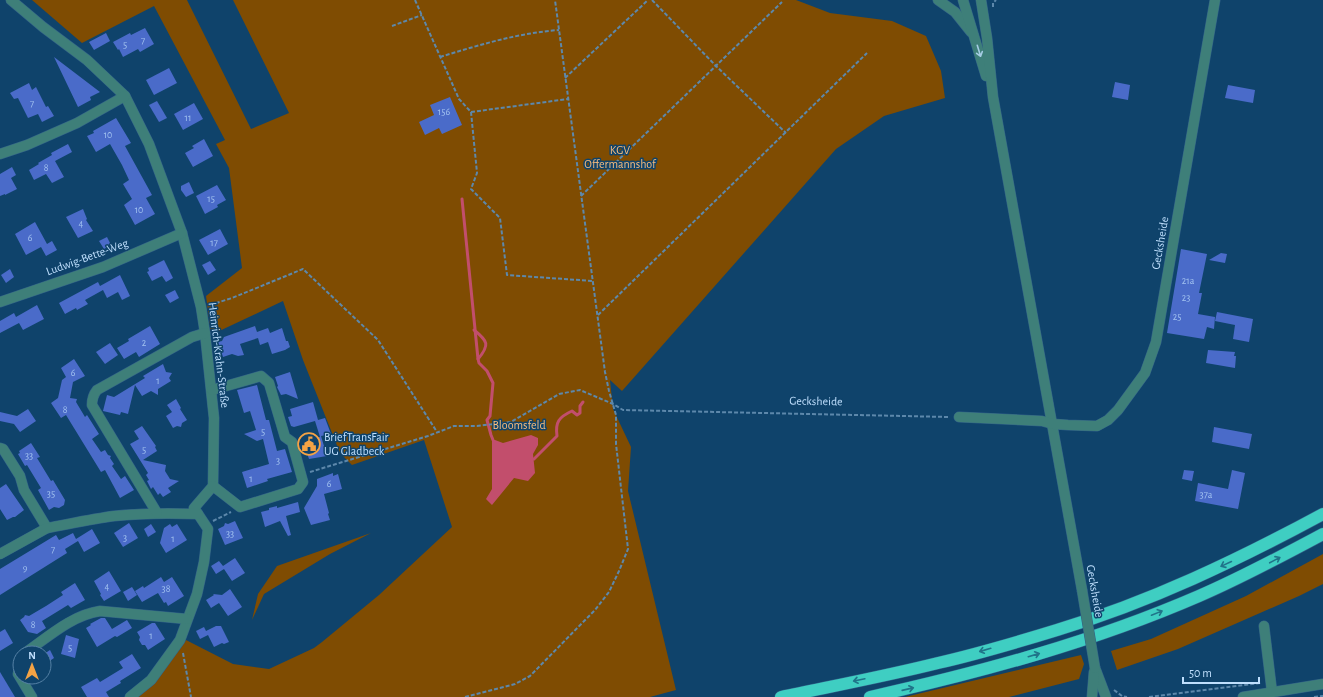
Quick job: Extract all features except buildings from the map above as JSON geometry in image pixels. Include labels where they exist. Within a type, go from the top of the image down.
[{"type":"highway","points":[[781,697],[939,663],[1065,628],[1118,610],[1196,577],[1268,544],[1323,514]]},
{"type":"highway","points":[[870,697],[943,681],[1064,646],[1125,626],[1199,596],[1268,563],[1323,534]]},
{"type":"street","name":"Heinrich-Krahn-Straße","points":[[11,0],[43,27],[87,60],[125,96],[150,144],[182,233],[201,307],[212,390],[214,418],[213,486]]},
{"type":"street","points":[[938,0],[955,12],[974,36]]},
{"type":"street","name":"Gecksheide","points":[[963,0],[993,97]]},
{"type":"street","name":"Gecksheide","points":[[981,0],[987,38],[993,97],[1053,424],[1095,668],[1106,697]]},
{"type":"street","name":"Gecksheide","points":[[959,417],[1042,421],[1053,424],[1097,426],[1108,420],[1118,410],[1145,373],[1156,342],[1215,0]]},
{"type":"street","points":[[0,154],[27,146],[77,123],[125,96]]},
{"type":"street","name":"Ludwig-Bette-Weg","points":[[0,302],[103,267],[182,233]]},
{"type":"street","points":[[157,513],[92,405],[92,400],[97,390],[192,337],[205,333]]},
{"type":"street","points":[[130,697],[151,680],[180,640],[197,594],[204,562],[208,529],[194,508],[213,486],[240,507],[298,489],[303,482],[292,442],[284,437],[269,383],[262,376],[212,390]]},
{"type":"street","points":[[0,448],[3,449],[20,476],[24,490],[47,528]]},
{"type":"street","points":[[0,554],[47,528],[91,519],[157,513],[198,514]]},
{"type":"street","points":[[36,645],[53,633],[89,612],[100,611],[187,620]]},
{"type":"street","points":[[1264,626],[1272,692]]},
{"type":"street","name":"Gecksheide","points":[[1092,697],[1095,668]]},
{"type":"street","points":[[1243,697],[1323,684]]},
{"type":"street","points":[[25,685],[32,697]]},
{"type":"path","points":[[416,0],[459,99],[471,112],[477,173],[471,189],[500,218],[507,275],[593,281]]},
{"type":"path","points":[[465,697],[515,684],[530,676],[590,615],[609,592],[628,549],[616,444],[616,415],[608,391],[555,0]]},
{"type":"path","points":[[565,78],[648,0]]},
{"type":"path","points":[[652,0],[716,66],[786,133]]},
{"type":"path","points":[[581,196],[782,2]]},
{"type":"path","points":[[392,26],[422,15]]},
{"type":"path","points":[[440,56],[480,44],[539,32],[559,30]]},
{"type":"path","points":[[598,315],[867,53]]},
{"type":"path","points":[[471,112],[568,99]]},
{"type":"path","points":[[201,307],[232,298],[304,269],[378,340],[437,433]]},
{"type":"path","name":"Gecksheide","points":[[301,475],[437,433],[454,426],[477,426],[511,422],[559,394],[580,390],[613,404],[623,410],[959,417]]},
{"type":"path","points":[[205,525],[240,507]]},
{"type":"path","points":[[180,640],[191,697]]},
{"type":"path","points":[[1149,697],[1271,681]]},
{"type":"path","points":[[1314,697],[1323,696]]},
{"type":"green space","points":[[32,0],[187,0],[251,129],[289,113],[233,0],[796,0],[830,13],[892,21],[926,36],[941,71],[945,98],[884,116],[836,149],[622,391],[610,380],[613,409],[631,447],[628,491],[676,690],[650,697],[138,697],[156,681],[186,640],[233,664],[269,669],[314,648],[379,595],[452,527],[424,440],[352,465],[340,453],[303,360],[283,301],[215,333],[211,332],[206,296],[242,268],[229,168],[216,144],[225,140],[154,6],[82,43]]},
{"type":"green space","points":[[371,533],[330,554],[264,594],[252,620],[258,594],[277,566]]},
{"type":"green space","points":[[1323,554],[1323,584],[1178,649],[1117,670],[1111,651],[1151,639],[1246,596]]},
{"type":"green space","points":[[1081,655],[1084,664],[1079,679],[1009,697],[905,697]]},
{"type":"shaded area","points":[[531,435],[538,438],[538,445],[533,454],[535,473],[528,481],[514,478],[492,505],[486,499],[492,489],[492,440],[503,443]]},
{"type":"waterway","points":[[462,199],[478,359],[479,363],[487,371],[493,383],[490,416],[487,420],[493,440]]},
{"type":"waterway","points":[[474,330],[485,340],[486,343],[486,347],[478,359]]},
{"type":"waterway","points":[[534,459],[557,436],[557,424],[559,420],[564,415],[572,411],[577,415],[580,413],[580,406],[583,402]]},
{"type":"place","name":"BriefTransFair UG Gladbeck","points":[[309,444]]},
{"type":"park label","name":"KGV Offermannshof","points":[[620,157]]},
{"type":"park label","name":"Bloomsfeld","points":[[519,425]]}]
